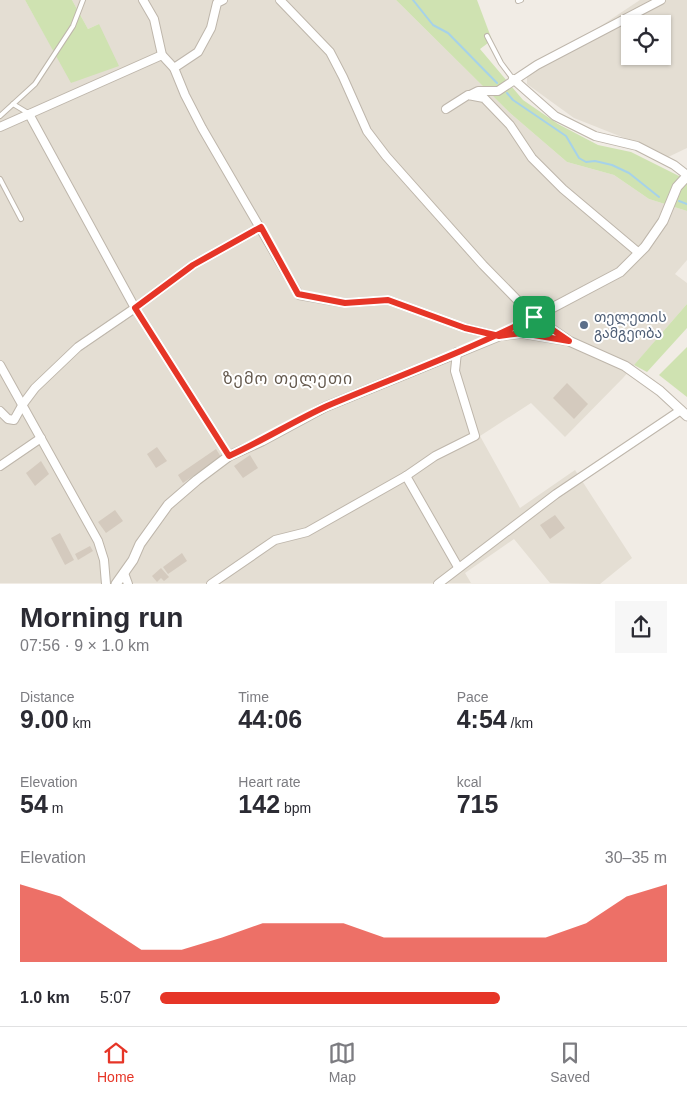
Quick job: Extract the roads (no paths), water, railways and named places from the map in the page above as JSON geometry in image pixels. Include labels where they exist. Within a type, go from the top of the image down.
[{"type":"street","points":[[143,0],[154,19],[162,55],[174,68],[184,95],[202,128],[261,227],[298,294],[345,303],[388,300],[465,328],[499,336],[522,333],[569,341]]},
{"type":"street","points":[[280,0],[330,52],[366,131],[483,265],[534,317],[569,341],[625,366],[660,391],[684,413],[556,494],[438,584]]},
{"type":"street","points":[[446,109],[478,91],[498,91],[513,79],[661,0]]},
{"type":"street","points":[[174,68],[198,52],[211,28],[219,1]]},
{"type":"street","points":[[0,127],[162,55]]},
{"type":"street","points":[[116,584],[140,544],[168,505],[196,480],[229,456],[262,441],[325,407],[499,336],[620,272],[639,253],[663,220],[676,187],[687,175],[674,164],[637,146],[595,136],[555,116],[513,79]]},
{"type":"street","points":[[468,95],[484,98],[510,125],[532,158],[556,183],[639,253]]},
{"type":"street","points":[[29,114],[135,308],[229,456]]},
{"type":"street","points":[[0,411],[8,419],[14,420],[35,388],[78,347],[193,265],[261,227]]},
{"type":"street","points":[[532,334],[534,317]]},
{"type":"street","points":[[211,584],[275,540],[307,532],[406,476],[435,456],[475,436],[455,371],[457,352]]},
{"type":"street","points":[[0,365],[98,541],[104,560],[106,584]]},
{"type":"street","points":[[0,466],[41,438]]},
{"type":"street","points":[[406,476],[458,567]]},
{"type":"street","points":[[124,573],[128,584]]},
{"type":"lane","points":[[0,116],[36,84],[73,26],[83,0]]},
{"type":"lane","points":[[487,36],[501,63],[513,79]]},
{"type":"lane","points":[[13,104],[29,114]]},
{"type":"lane","points":[[0,179],[21,219]]},
{"type":"waterway","points":[[413,0],[433,25],[448,33],[497,83]]},
{"type":"waterway","points":[[507,93],[513,100],[566,136],[579,158],[586,162],[595,161],[612,165],[629,173],[659,197]]},
{"type":"waterway","points":[[679,201],[687,204]]},
{"type":"place","name":"თელეთის გამგეობა","points":[[584,325]]},
{"type":"district","name":"ზემო თელეთი","points":[[288,378]]}]
